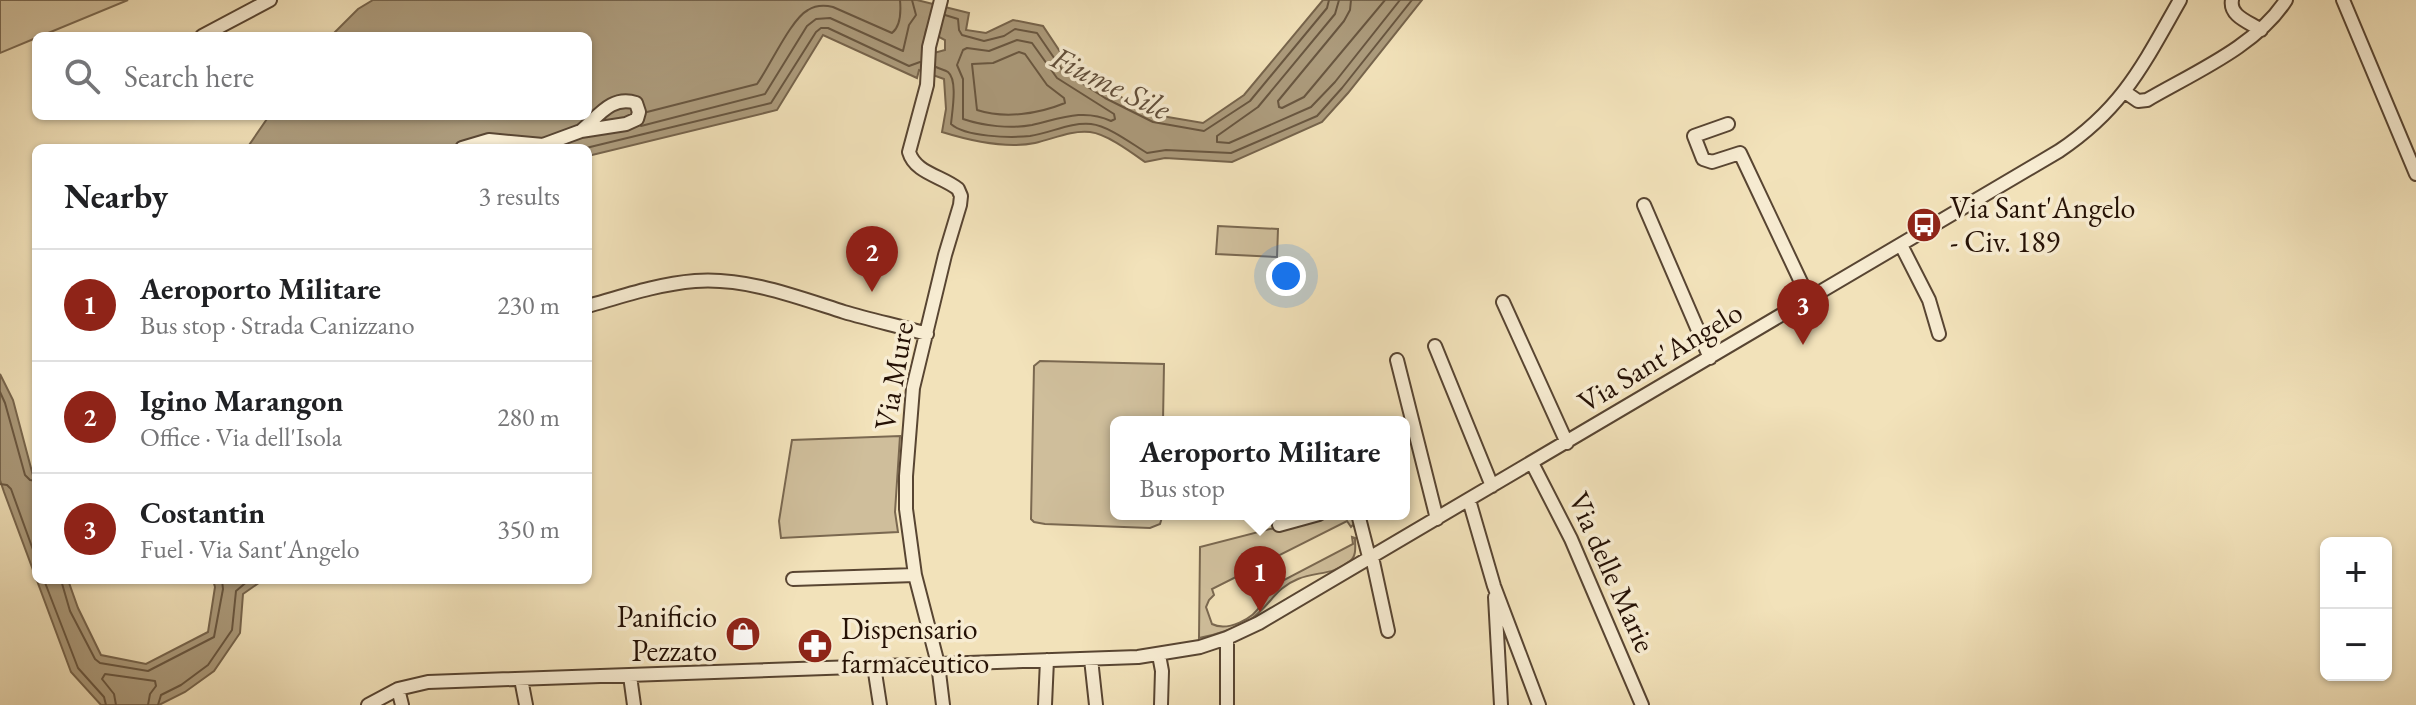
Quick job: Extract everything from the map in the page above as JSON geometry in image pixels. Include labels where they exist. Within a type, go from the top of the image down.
[{"type":"street","points":[[210,32],[270,0]]},
{"type":"street","name":"Via Mure","points":[[941,0],[930,43],[928,79],[910,143],[910,156],[919,167],[954,186],[961,196],[913,388],[906,466],[906,509],[915,575],[938,664],[943,705]]},
{"type":"street","name":"Via Sant'Angelo","points":[[368,705],[398,689],[428,682],[1091,659],[1159,655],[1227,638],[1259,623],[1567,443],[2059,151],[2097,122],[2125,92],[2180,0]]},
{"type":"street","points":[[2232,0],[2230,5],[2234,13],[2261,30]]},
{"type":"street","points":[[2125,92],[2144,102],[2244,43],[2277,14],[2286,0]]},
{"type":"street","points":[[2343,0],[2416,174]]},
{"type":"street","points":[[1728,124],[1694,136],[1703,159],[1712,162],[1740,153],[1809,299]]},
{"type":"street","points":[[546,144],[581,131]]},
{"type":"street","points":[[476,144],[489,140],[532,144]]},
{"type":"street","points":[[1644,205],[1710,358]]},
{"type":"street","points":[[1901,245],[1929,300],[1939,334]]},
{"type":"street","points":[[592,305],[662,285],[710,281],[788,294],[927,334]]},
{"type":"street","points":[[1503,302],[1567,443]]},
{"type":"street","points":[[1435,346],[1492,486]]},
{"type":"street","points":[[1397,360],[1437,519]]},
{"type":"street","name":"Via delle Marie","points":[[1532,463],[1571,539],[1642,705]]},
{"type":"street","points":[[1469,500],[1494,586],[1539,705]]},
{"type":"street","points":[[1279,525],[1297,520]]},
{"type":"street","points":[[1360,520],[1368,553],[1372,557],[1388,631]]},
{"type":"street","points":[[793,579],[915,575]]},
{"type":"street","points":[[1494,586],[1501,705]]},
{"type":"street","points":[[1227,638],[1227,705]]},
{"type":"street","points":[[1159,655],[1161,705]]},
{"type":"street","points":[[1091,659],[1096,705]]},
{"type":"street","points":[[1045,705],[1047,660]]},
{"type":"street","points":[[874,666],[880,705]]},
{"type":"street","points":[[630,676],[634,705]]},
{"type":"street","points":[[521,679],[526,705]]},
{"type":"street","points":[[398,689],[402,705]]},
{"type":"shaded area","points":[[0,0],[128,0],[51,32],[32,32],[32,40],[0,53]]},
{"type":"shaded area","points":[[1218,226],[1278,229],[1277,257],[1216,254]]},
{"type":"shaded area","points":[[1040,361],[1164,364],[1163,416],[1110,416],[1110,520],[1161,520],[1160,524],[1150,528],[1045,524],[1031,519],[1034,366]]},
{"type":"shaded area","points":[[900,436],[895,512],[898,532],[781,538],[779,521],[792,440]]},
{"type":"shaded area","points":[[1306,520],[1354,520],[1355,523],[1351,527],[1347,521],[1212,589],[1214,595],[1206,607],[1212,624],[1232,625],[1258,609],[1261,584],[1265,590],[1353,544],[1352,537],[1355,538],[1355,554],[1343,566],[1290,583],[1258,614],[1245,622],[1199,638],[1200,547]]},
{"type":"water","points":[[373,0],[917,0],[969,13],[966,30],[986,33],[1013,20],[1043,26],[1069,65],[1109,91],[1156,115],[1203,123],[1244,95],[1323,0],[1422,0],[1322,122],[1232,162],[1165,158],[1145,162],[1111,140],[1090,132],[1076,132],[1035,143],[1000,145],[942,132],[946,109],[944,79],[919,70],[917,78],[823,35],[777,110],[592,155],[592,144],[250,144],[266,120],[592,120],[592,32],[335,32],[358,9]],"holes":[[[926,30],[945,40],[945,50],[934,53],[923,46]]]},
{"type":"water","points":[[0,374],[13,400],[32,472],[32,567],[0,480]]},
{"type":"water","points":[[38,584],[69,584],[101,655],[146,664],[208,632],[214,584],[257,584],[243,594],[240,633],[214,671],[185,692],[159,705],[101,705],[71,672]]},
{"type":"place","name":"Via Sant'Angelo - Civ. 189","points":[[1924,225]]},
{"type":"place","name":"Igino Marangon","points":[[872,292]]},
{"type":"place","name":"Costantin","points":[[1803,345]]},
{"type":"place","name":"Aeroporto Militare","points":[[1260,612]]},
{"type":"place","name":"Panificio Pezzato","points":[[743,634]]},
{"type":"place","name":"Dispensario farmaceutico","points":[[815,646]]},
{"type":"water label","name":"Fiume Sile","points":[[1111,83]]}]
